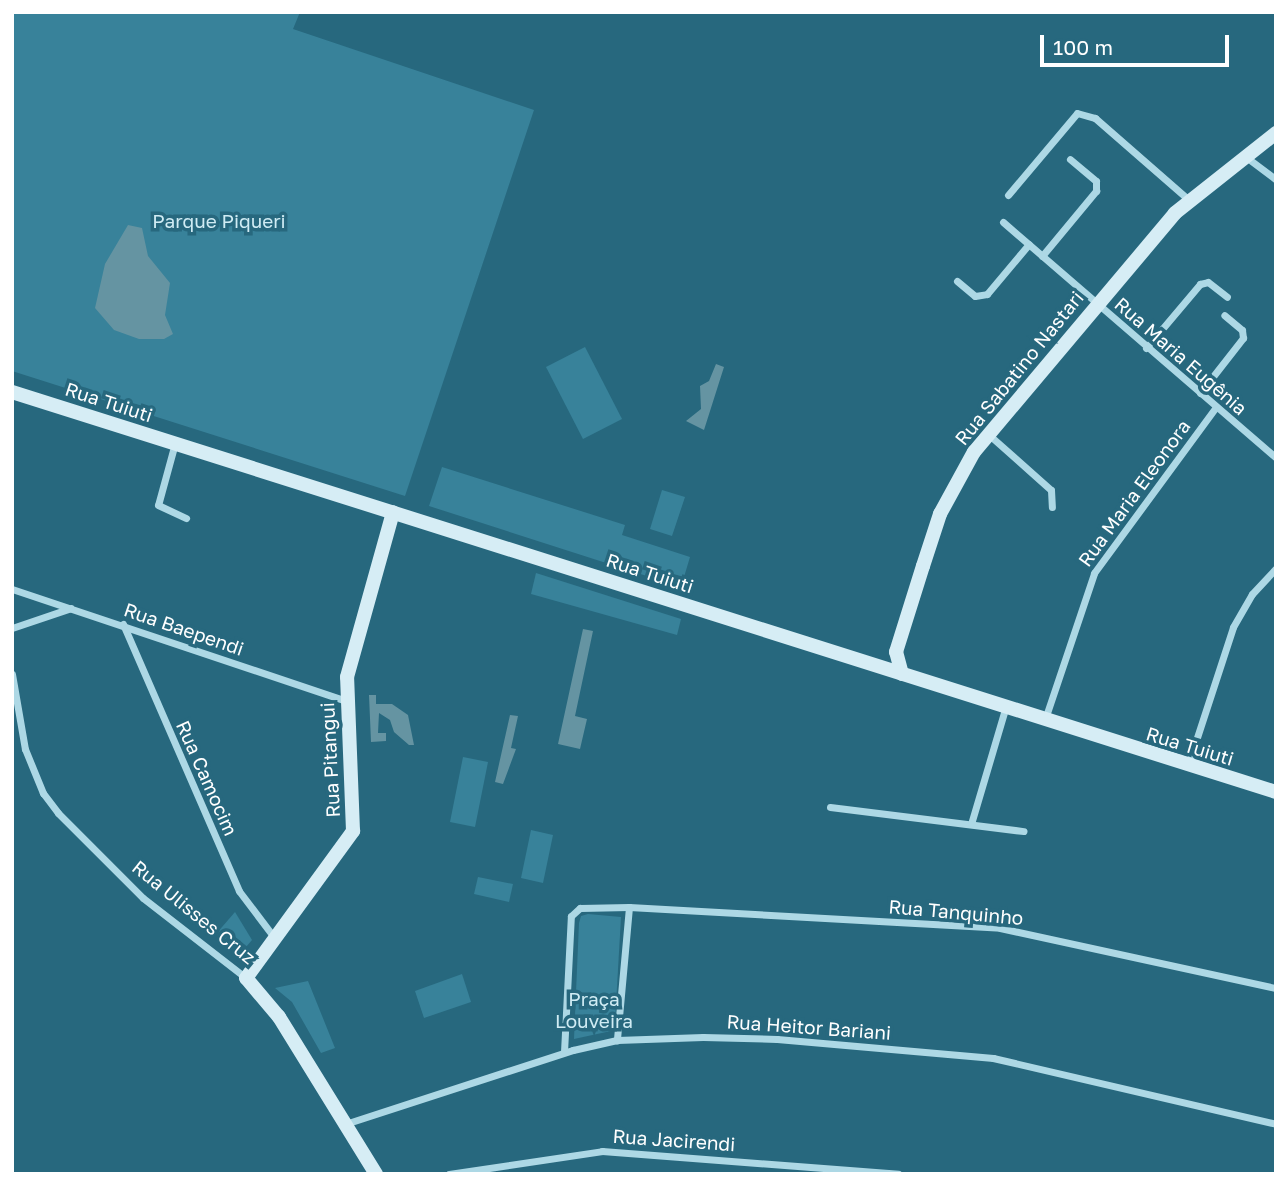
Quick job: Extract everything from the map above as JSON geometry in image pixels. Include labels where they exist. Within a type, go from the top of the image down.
[{"type":"street","points":[[1008,195],[1077,113],[1095,118],[1190,201]]},
{"type":"street","name":"Rua Sabatino Nastari","points":[[896,652],[940,514],[987,433],[1097,303],[1190,201],[1276,133]]},
{"type":"street","points":[[1246,157],[1276,180]]},
{"type":"street","points":[[1042,256],[1096,191],[1096,181],[1070,159]]},
{"type":"street","name":"Rua Maria Eugênia","points":[[1003,222],[1276,458]]},
{"type":"street","points":[[957,281],[975,296],[986,294],[1029,244]]},
{"type":"street","points":[[1146,348],[1200,284],[1208,282],[1227,297]]},
{"type":"street","points":[[1200,393],[1243,338],[1242,330],[1224,315]]},
{"type":"street","name":"Rua Tuiuti","points":[[12,392],[1276,792]]},
{"type":"street","name":"Rua Maria Eleonora","points":[[1045,719],[1094,573],[1216,407]]},
{"type":"street","points":[[987,433],[1051,490],[1052,507]]},
{"type":"street","points":[[175,443],[158,505],[186,518]]},
{"type":"street","name":"Rua Pitangui","points":[[246,978],[273,936],[353,831],[344,700],[356,634],[393,512]]},
{"type":"street","points":[[1187,766],[1233,627],[1276,568]]},
{"type":"street","name":"Rua Baependi","points":[[12,589],[344,700]]},
{"type":"street","points":[[12,628],[71,608]]},
{"type":"street","name":"Rua Camocim","points":[[123,624],[239,891],[273,936]]},
{"type":"street","points":[[873,664],[896,652],[902,674]]},
{"type":"street","name":"Rua Ulisses Cruz","points":[[12,674],[25,749],[43,793],[58,813],[144,898],[246,978],[279,1017],[376,1174]]},
{"type":"street","points":[[971,824],[1006,706]]},
{"type":"street","points":[[830,807],[1024,831]]},
{"type":"street","points":[[564,1052],[571,916],[580,908],[629,907],[617,1040]]},
{"type":"street","name":"Rua Tanquinho","points":[[629,907],[1000,928],[1276,988]]},
{"type":"street","name":"Rua Heitor Bariani","points":[[345,1125],[564,1052],[617,1040],[777,1039],[993,1058],[1276,1124]]},
{"type":"street","name":"Rua Jacirendi","points":[[449,1174],[602,1151],[898,1174]]},
{"type":"green space","name":"Parque Piqueri","points":[[12,12],[300,12],[293,29],[534,110],[405,496],[12,371]]},
{"type":"green space","points":[[585,347],[622,419],[583,439],[546,367]]},
{"type":"green space","points":[[442,467],[625,525],[622,535],[690,557],[681,587],[429,506]]},
{"type":"green space","points":[[662,490],[685,497],[672,536],[650,529]]},
{"type":"green space","points":[[536,573],[681,619],[677,635],[531,594]]},
{"type":"green space","points":[[463,757],[488,762],[475,827],[450,822]]},
{"type":"green space","points":[[531,830],[553,835],[543,883],[521,878]]},
{"type":"green space","points":[[478,877],[513,884],[509,902],[474,894]]},
{"type":"green space","points":[[235,912],[252,940],[240,954],[216,934]]},
{"type":"green space","name":"Praça Louveira","points":[[588,914],[621,917],[615,1022],[611,1031],[574,1039],[579,923],[581,916]]},
{"type":"green space","points":[[462,974],[471,1002],[424,1018],[415,991]]},
{"type":"green space","points":[[308,981],[335,1048],[321,1053],[292,1002],[275,988]]},
{"type":"shaded area","points":[[128,225],[142,228],[148,256],[170,283],[165,315],[173,334],[164,339],[139,339],[114,330],[95,308],[105,264]]},
{"type":"shaded area","points":[[716,364],[724,367],[704,430],[686,421],[701,409],[700,386],[709,381]]},
{"type":"shaded area","points":[[583,629],[593,631],[575,716],[587,719],[580,749],[558,744]]},
{"type":"shaded area","points":[[369,695],[376,695],[376,704],[392,704],[408,715],[414,745],[409,745],[394,732],[390,720],[379,713],[378,733],[386,733],[386,741],[371,742]]},
{"type":"shaded area","points":[[510,715],[518,716],[511,748],[516,749],[503,784],[495,782]]}]
